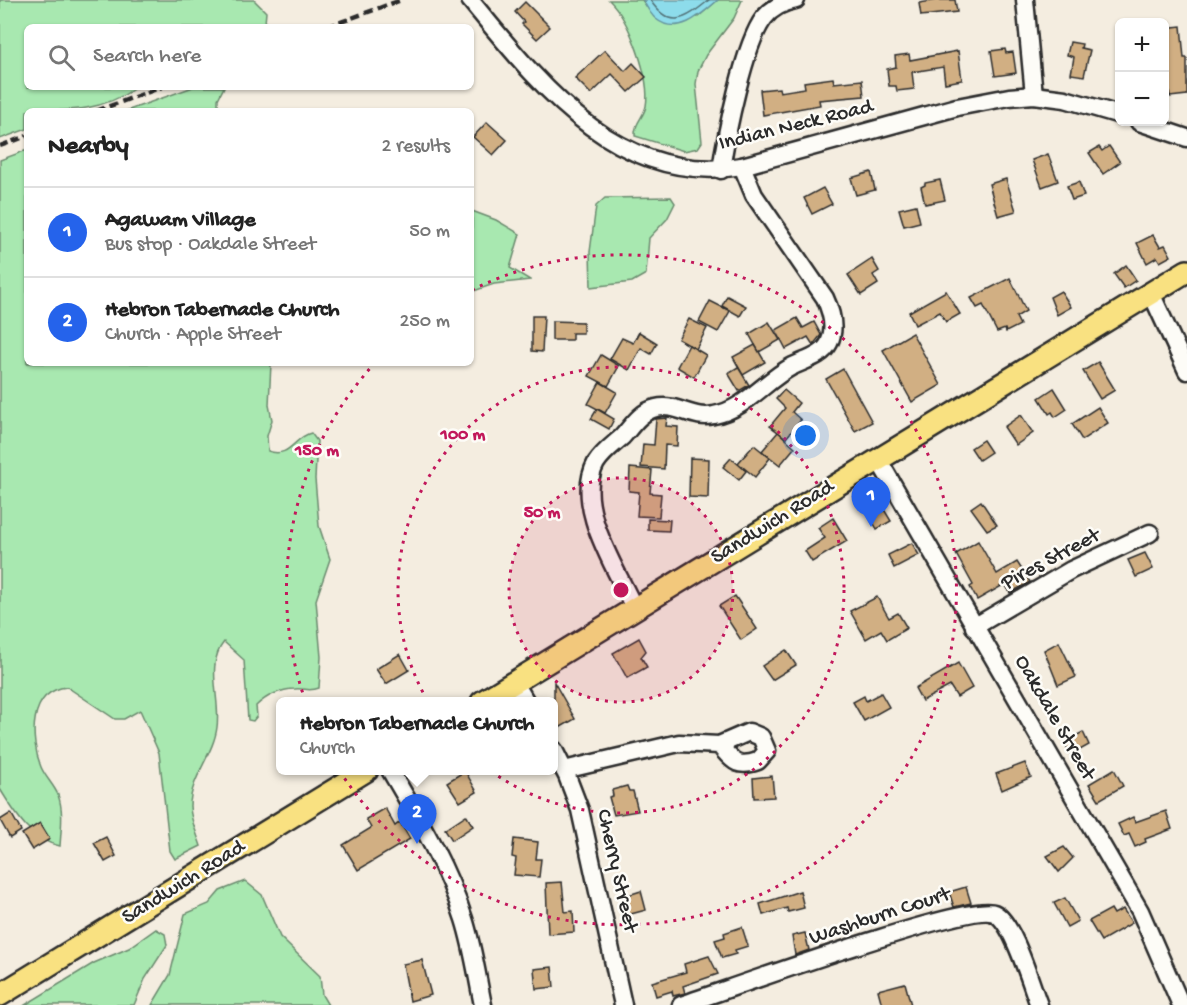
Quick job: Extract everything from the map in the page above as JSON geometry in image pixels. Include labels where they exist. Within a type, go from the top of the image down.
[{"type":"main road","name":"Sandwich Road","points":[[490,697],[1187,271]]},
{"type":"main road","name":"Sandwich Road","points":[[0,995],[360,775]]},
{"type":"street","name":"Indian Neck Road","points":[[470,0],[530,72],[603,135],[637,154],[658,162],[690,168],[720,170],[742,166],[992,99],[1034,95],[1077,101],[1115,114]]},
{"type":"street","points":[[720,170],[746,60],[757,29],[773,9],[796,0]]},
{"type":"street","points":[[1025,0],[1034,95]]},
{"type":"street","points":[[1151,126],[1187,138]]},
{"type":"street","points":[[634,608],[608,554],[589,501],[588,488],[598,461],[648,411],[671,407],[701,416],[722,413],[739,404],[782,373],[818,354],[831,337],[832,320],[825,298],[754,195],[742,166]]},
{"type":"street","points":[[1151,293],[1187,371]]},
{"type":"street","name":"Oakdale Street","points":[[878,459],[1140,910],[1181,1005]]},
{"type":"street","name":"Pires Street","points":[[974,627],[1071,570],[1150,533]]},
{"type":"street","points":[[514,681],[523,697]]},
{"type":"street","points":[[564,770],[679,743],[718,745]]},
{"type":"street","name":"Cherry Street","points":[[558,758],[580,810],[623,1005]]},
{"type":"street","points":[[392,775],[431,842],[458,903],[469,937],[483,1005]]},
{"type":"street","name":"Washburn Court","points":[[681,1005],[942,919],[984,911],[996,914],[1007,925],[1039,1005]]},
{"type":"green space","points":[[0,0],[254,0],[266,12],[263,24],[24,24],[24,90],[132,90],[97,106],[24,108],[24,130],[0,139]]},
{"type":"green space","points":[[609,0],[642,0],[656,19],[698,17],[718,0],[742,0],[734,18],[706,55],[698,71],[696,84],[702,142],[698,148],[684,151],[635,136],[636,127],[646,106],[645,80],[631,35],[617,9]]},
{"type":"green space","points":[[185,90],[222,90],[218,99],[218,108],[134,108]]},
{"type":"green space","points":[[24,151],[24,366],[271,366],[269,405],[272,420],[267,436],[268,451],[275,453],[287,450],[305,435],[311,433],[317,441],[315,479],[319,526],[330,559],[316,600],[321,657],[319,688],[290,689],[274,694],[256,706],[257,716],[253,721],[248,720],[244,660],[224,642],[215,661],[218,716],[215,737],[191,796],[191,816],[201,846],[175,859],[170,851],[159,753],[140,710],[124,719],[115,719],[67,687],[54,690],[45,697],[39,707],[35,718],[35,743],[41,767],[60,801],[62,820],[60,846],[49,843],[32,832],[0,789],[0,160]]},
{"type":"green space","points":[[671,197],[675,203],[667,219],[649,238],[646,274],[632,282],[591,287],[590,252],[596,206],[605,198]]},
{"type":"green space","points":[[474,212],[496,220],[520,234],[510,268],[530,280],[494,284],[474,291]]},
{"type":"green space","points":[[245,881],[262,895],[280,937],[320,976],[322,995],[328,1005],[152,1005],[170,975],[185,914],[209,904],[220,891]]},
{"type":"green space","points":[[156,929],[165,934],[167,945],[145,979],[134,1005],[25,1005],[94,963],[129,948]]},
{"type":"water","points":[[643,0],[718,0],[689,22],[673,26],[656,19]]},
{"type":"building","points":[[955,0],[957,12],[921,16],[919,3]]},
{"type":"building","points":[[525,2],[550,27],[537,39],[522,24],[524,22],[515,12]]},
{"type":"building","points":[[1181,26],[1184,58],[1187,58],[1187,95],[1170,97],[1169,27]]},
{"type":"building","points":[[1070,42],[1082,44],[1081,48],[1090,50],[1084,76],[1071,74],[1074,57],[1067,55]]},
{"type":"building","points":[[1005,49],[1006,53],[1013,52],[1016,73],[995,76],[991,51]]},
{"type":"building","points":[[605,50],[625,71],[633,63],[646,77],[629,92],[612,74],[591,94],[575,78]]},
{"type":"building","points":[[958,51],[962,80],[945,83],[943,67],[912,72],[914,89],[897,91],[896,86],[889,86],[887,69],[896,67],[895,56],[909,54],[910,60]]},
{"type":"building","points":[[833,78],[834,83],[862,80],[864,96],[819,100],[820,105],[763,115],[760,90],[779,88],[780,92],[805,88],[804,82]]},
{"type":"building","points":[[487,122],[507,140],[493,155],[474,136]]},
{"type":"building","points":[[1109,146],[1120,162],[1103,174],[1089,153],[1099,147],[1102,151]]},
{"type":"building","points":[[1048,154],[1058,181],[1042,187],[1032,160]]},
{"type":"building","points":[[871,172],[875,190],[856,195],[851,178]]},
{"type":"building","points":[[1006,179],[1016,211],[998,216],[989,184]]},
{"type":"building","points":[[940,180],[945,200],[925,204],[921,187],[925,183]]},
{"type":"building","points":[[1079,182],[1084,196],[1072,200],[1067,186]]},
{"type":"building","points":[[823,188],[832,204],[812,214],[804,198]]},
{"type":"building","points":[[916,205],[920,222],[904,226],[899,209]]},
{"type":"building","points":[[1153,235],[1160,247],[1165,245],[1171,256],[1160,262],[1157,257],[1147,263],[1137,243]]},
{"type":"building","points":[[872,259],[879,271],[873,275],[878,284],[861,295],[848,275]]},
{"type":"building","points":[[1126,265],[1136,280],[1124,288],[1114,274]]},
{"type":"building","points":[[1010,278],[1026,311],[1016,317],[1020,325],[1006,332],[1005,329],[997,332],[983,305],[977,308],[971,298]]},
{"type":"building","points":[[946,291],[960,314],[946,322],[940,312],[915,325],[909,312]]},
{"type":"building","points":[[1061,291],[1071,307],[1057,315],[1050,297]]},
{"type":"building","points":[[727,296],[746,306],[740,316],[722,306]]},
{"type":"building","points":[[710,301],[730,311],[718,332],[699,322]]},
{"type":"building","points":[[532,316],[544,316],[542,352],[532,351]]},
{"type":"building","points":[[797,318],[803,328],[814,322],[821,335],[813,345],[808,337],[786,349],[776,330]]},
{"type":"building","points":[[689,319],[707,328],[696,349],[678,339]]},
{"type":"building","points":[[552,321],[583,322],[583,333],[572,333],[572,340],[552,340]]},
{"type":"building","points":[[769,322],[780,340],[759,352],[749,334]]},
{"type":"building","points":[[639,332],[657,343],[651,354],[641,348],[629,370],[610,359],[622,338],[633,343]]},
{"type":"building","points":[[912,333],[941,385],[912,402],[883,350]]},
{"type":"building","points":[[689,345],[706,355],[694,377],[677,367]]},
{"type":"building","points":[[755,345],[765,362],[743,375],[733,357]]},
{"type":"building","points":[[601,355],[619,366],[608,386],[589,376]]},
{"type":"building","points":[[1098,362],[1115,390],[1100,399],[1083,371]]},
{"type":"building","points":[[738,367],[749,385],[739,391],[728,373]]},
{"type":"building","points":[[843,369],[872,422],[855,431],[826,379]]},
{"type":"building","points":[[600,382],[617,392],[605,413],[588,404]]},
{"type":"building","points":[[1054,388],[1067,409],[1055,417],[1052,412],[1049,414],[1039,398]]},
{"type":"building","points":[[784,390],[799,403],[792,412],[801,420],[786,438],[770,426],[785,408],[776,399]]},
{"type":"building","points":[[1098,407],[1108,423],[1082,440],[1072,424]]},
{"type":"building","points":[[597,409],[614,419],[609,429],[591,419]]},
{"type":"building","points":[[1021,415],[1033,433],[1016,445],[1004,427]]},
{"type":"building","points":[[667,418],[666,426],[678,427],[677,446],[665,445],[664,469],[641,467],[643,444],[654,445],[656,419]]},
{"type":"building","points":[[778,432],[795,447],[780,465],[762,451]]},
{"type":"building","points":[[983,440],[991,452],[979,460],[971,448]]},
{"type":"building","points":[[754,445],[770,458],[755,477],[738,463]]},
{"type":"building","points":[[690,458],[709,459],[708,498],[689,497]]},
{"type":"building","points":[[731,458],[746,471],[739,480],[723,467]]},
{"type":"building","points":[[630,468],[652,470],[650,493],[661,494],[659,517],[637,516],[639,492],[629,491]]},
{"type":"building","points":[[874,493],[891,521],[877,529],[861,501]]},
{"type":"building","points":[[981,501],[997,525],[987,530],[971,508]]},
{"type":"building","points":[[833,518],[847,541],[812,562],[805,551],[825,538],[818,528]]},
{"type":"building","points":[[648,519],[670,520],[669,531],[648,530]]},
{"type":"building","points":[[978,541],[997,574],[1017,562],[1030,582],[1010,593],[1005,584],[977,600],[970,587],[973,585],[956,554]]},
{"type":"building","points":[[912,543],[919,555],[894,568],[888,555]]},
{"type":"building","points":[[1145,553],[1153,569],[1136,577],[1128,560]]},
{"type":"building","points":[[735,596],[757,629],[741,640],[719,606]]},
{"type":"building","points":[[877,597],[889,618],[898,613],[907,628],[887,640],[881,630],[866,639],[850,611]]},
{"type":"building","points":[[639,638],[646,651],[641,657],[647,667],[627,678],[613,653]]},
{"type":"building","points":[[1059,642],[1076,677],[1058,685],[1044,650]]},
{"type":"building","points":[[786,650],[796,665],[772,680],[762,666]]},
{"type":"building","points":[[400,654],[409,670],[386,684],[376,669]]},
{"type":"building","points":[[958,663],[972,688],[957,697],[950,686],[922,701],[915,688]]},
{"type":"building","points":[[554,682],[575,719],[558,729],[558,697],[554,697]]},
{"type":"building","points":[[881,693],[889,707],[864,721],[853,702],[864,696],[866,701]]},
{"type":"building","points":[[1083,732],[1089,745],[1071,755],[1064,742]]},
{"type":"building","points":[[1025,763],[1031,777],[1002,790],[996,774]]},
{"type":"building","points":[[1114,769],[1123,786],[1099,800],[1089,784]]},
{"type":"building","points":[[458,775],[467,775],[477,792],[460,802],[447,782]]},
{"type":"building","points":[[772,776],[774,797],[754,798],[753,778]]},
{"type":"building","points":[[627,786],[629,791],[633,791],[638,811],[614,815],[609,797],[613,796],[612,790]]},
{"type":"building","points":[[385,808],[395,826],[400,822],[410,839],[358,870],[343,845],[371,828],[366,819]]},
{"type":"building","points":[[1166,811],[1172,829],[1145,839],[1146,842],[1135,847],[1129,834],[1124,836],[1118,824],[1133,817],[1135,822]]},
{"type":"building","points":[[11,813],[21,831],[10,838],[0,820]]},
{"type":"building","points":[[466,815],[473,826],[452,840],[445,829]]},
{"type":"building","points":[[40,823],[50,839],[32,850],[22,834]]},
{"type":"building","points":[[106,837],[116,856],[105,862],[94,843]]},
{"type":"building","points":[[514,839],[538,842],[536,859],[541,859],[539,877],[514,875],[516,858],[512,857]]},
{"type":"building","points":[[1064,847],[1073,858],[1059,872],[1047,856]]},
{"type":"building","points":[[562,882],[565,912],[573,911],[574,932],[548,934],[546,883]]},
{"type":"building","points":[[966,887],[971,903],[954,907],[949,892]]},
{"type":"building","points":[[641,891],[646,910],[627,915],[622,897]]},
{"type":"building","points":[[800,891],[804,908],[788,912],[787,908],[763,915],[760,904]]},
{"type":"building","points":[[1065,898],[1078,921],[1067,927],[1054,903]]},
{"type":"building","points":[[1111,909],[1114,914],[1123,909],[1132,923],[1101,941],[1089,921]]},
{"type":"building","points":[[742,927],[748,946],[735,950],[736,954],[722,958],[715,940],[725,937],[724,933]]},
{"type":"building","points":[[805,933],[809,950],[795,955],[792,936]]},
{"type":"building","points":[[709,956],[718,974],[683,986],[685,993],[673,996],[672,991],[656,996],[652,982],[686,972],[684,964]]},
{"type":"building","points":[[422,960],[431,995],[410,1001],[403,964]]},
{"type":"building","points":[[552,967],[554,987],[536,989],[534,969]]},
{"type":"building","points":[[905,983],[911,1005],[882,1005],[878,990]]},
{"type":"railway","points":[[335,24],[401,0]]},
{"type":"railway","points":[[104,108],[154,90]]},
{"type":"railway","points":[[0,146],[24,137]]},
{"type":"place","name":"Agawam Village","points":[[871,527]]},
{"type":"place","name":"Hebron Tabernacle Church","points":[[417,844]]}]
